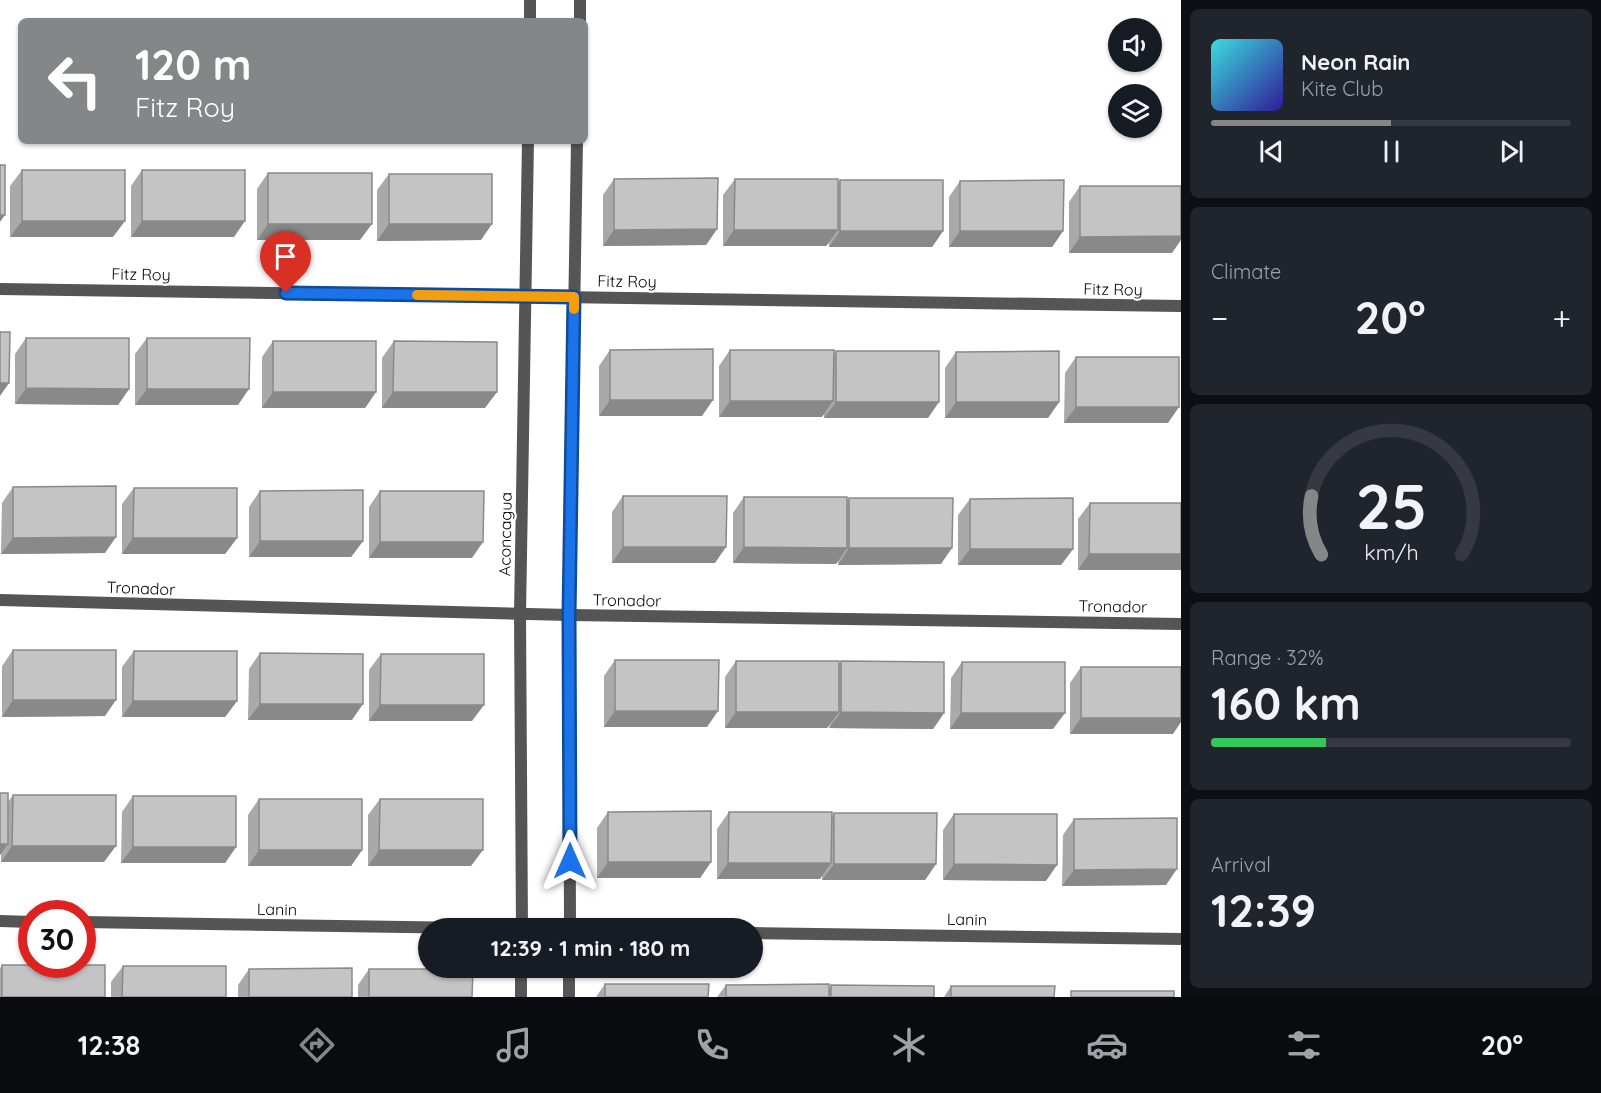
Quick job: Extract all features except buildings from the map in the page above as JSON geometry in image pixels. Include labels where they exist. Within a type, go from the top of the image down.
[{"type":"street","points":[[530,0],[530,18]]},
{"type":"street","points":[[580,0],[580,18]]},
{"type":"street","name":"Aconcagua","points":[[522,918],[520,614],[528,144]]},
{"type":"street","points":[[570,918],[569,615],[577,144]]},
{"type":"street","name":"Fitz Roy","points":[[0,289],[1181,306]]},
{"type":"street","name":"Tronador","points":[[0,600],[569,615],[1181,624]]},
{"type":"street","points":[[0,921],[18,922]]},
{"type":"street","name":"Lanin","points":[[96,922],[418,927]]},
{"type":"street","name":"Lanin","points":[[763,933],[1181,939]]},
{"type":"street","points":[[521,978],[521,997]]},
{"type":"street","points":[[569,978],[569,997]]},
{"type":"slow traffic","points":[[417,295],[574,297],[574,309]]},
{"type":"route","points":[[286,293],[574,297],[569,615],[570,861]]}]
